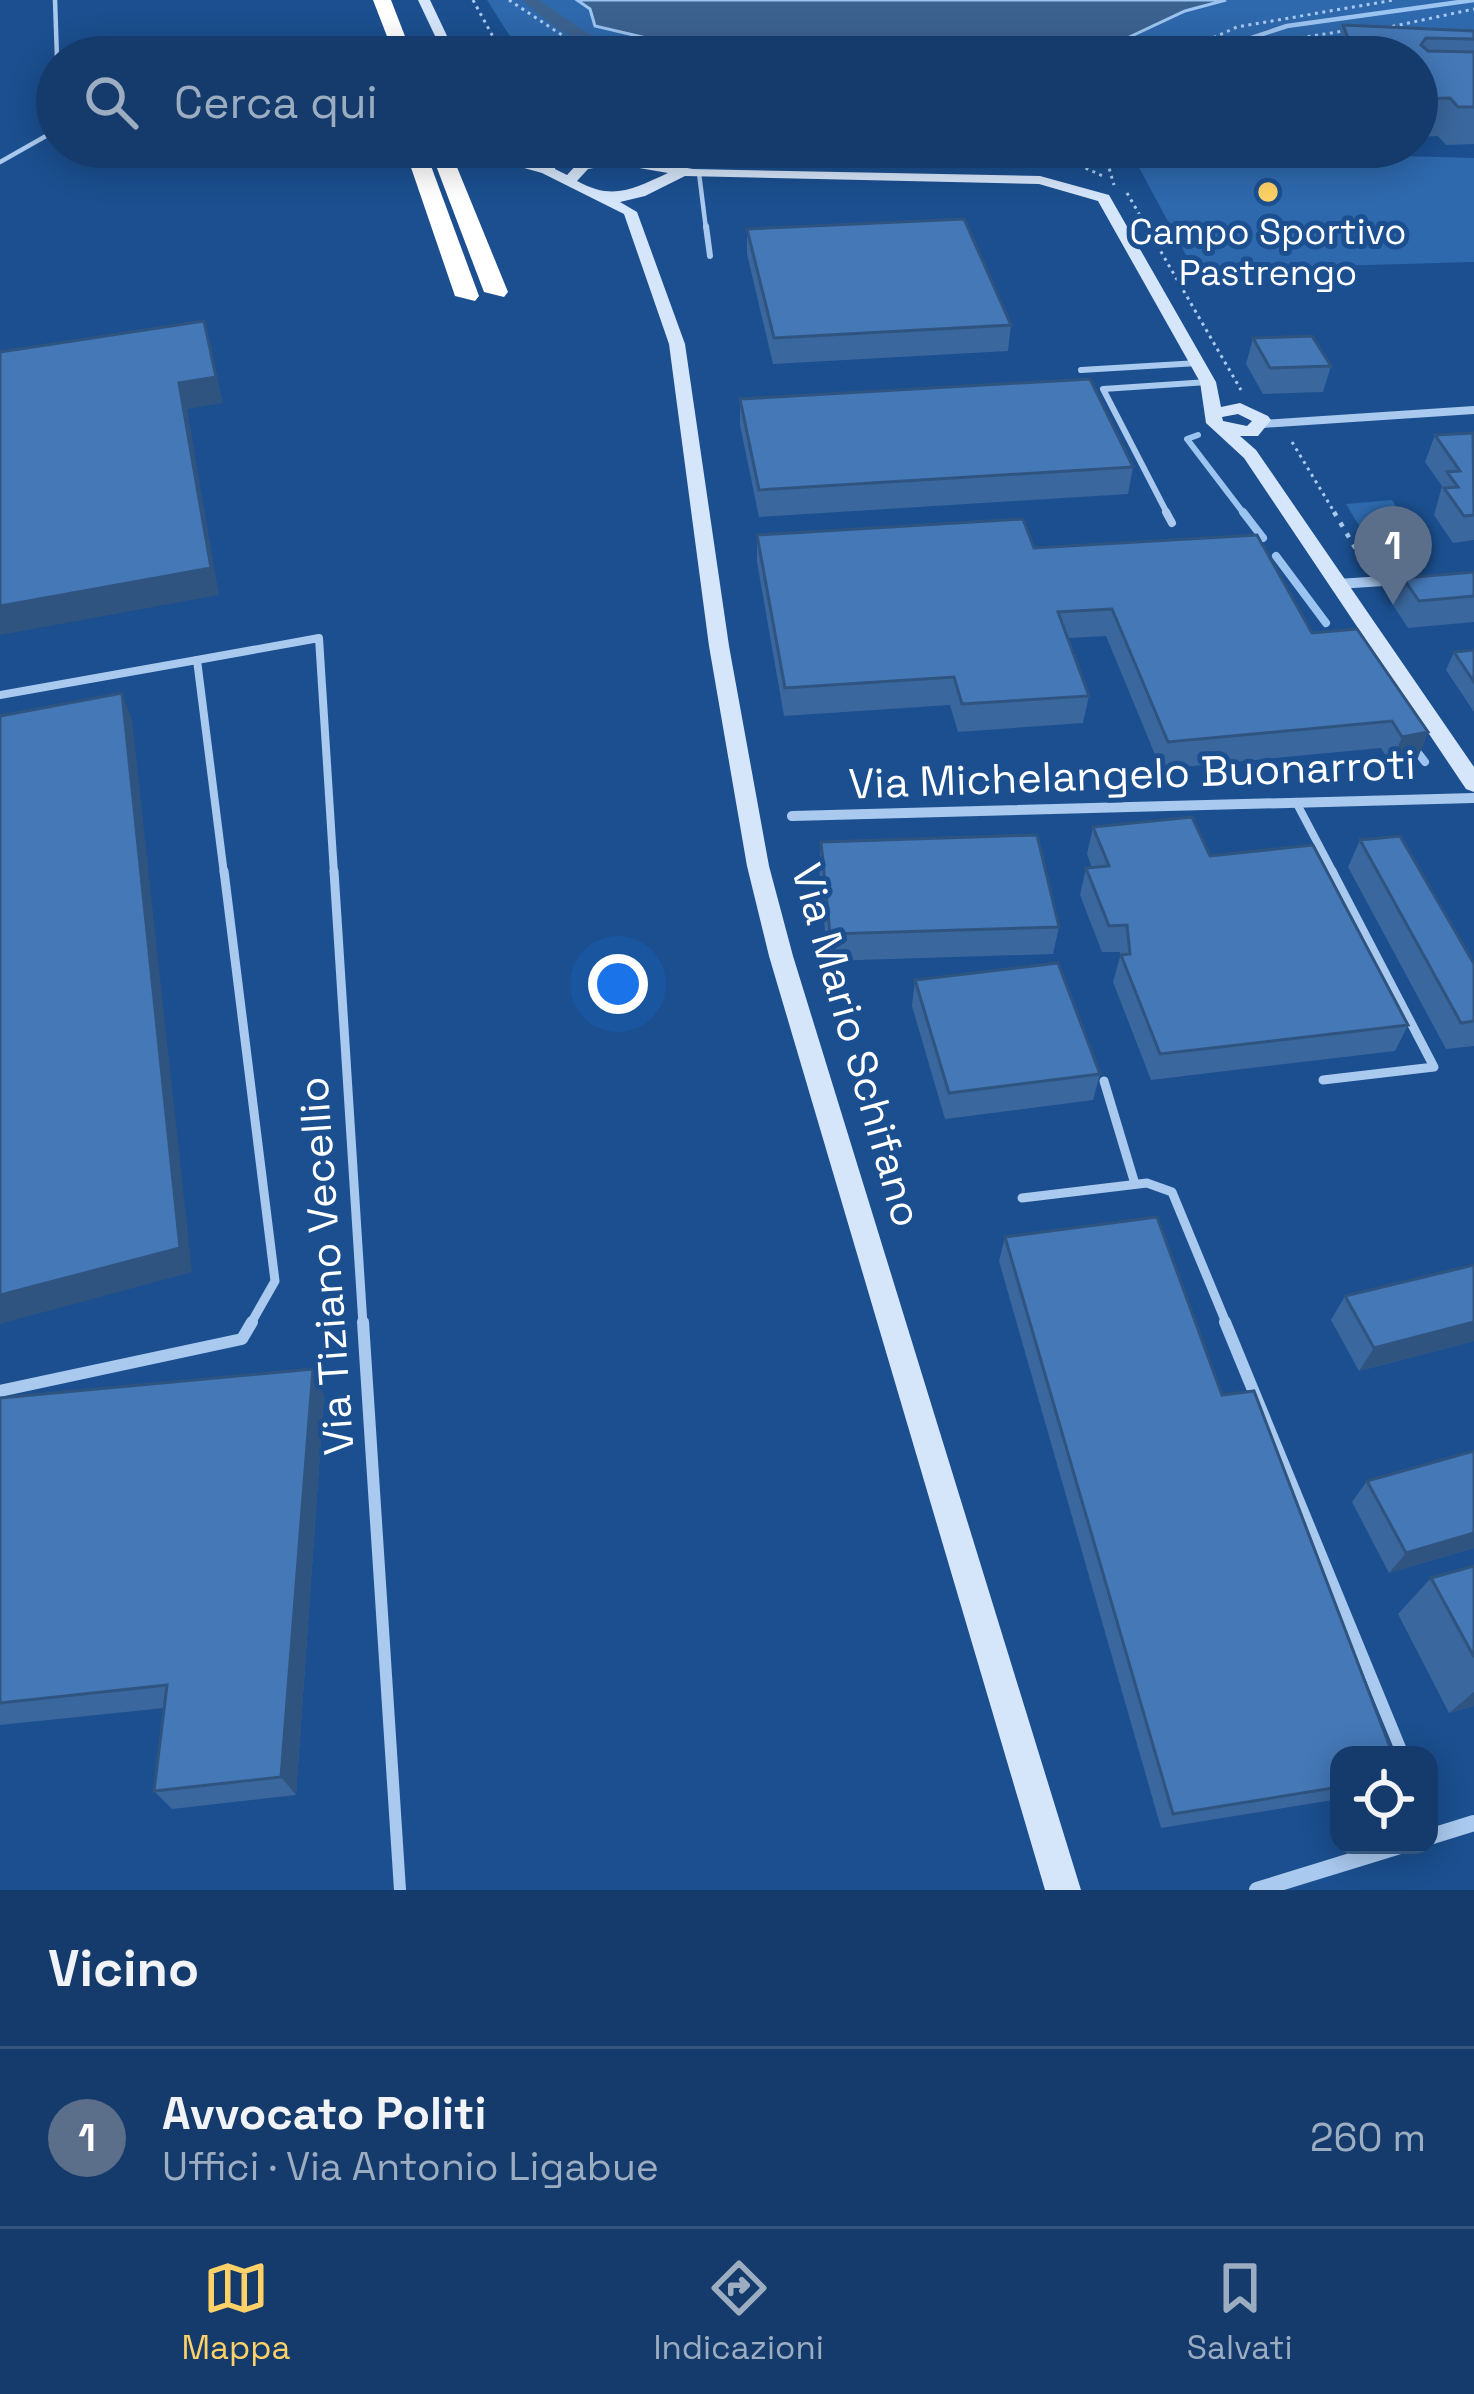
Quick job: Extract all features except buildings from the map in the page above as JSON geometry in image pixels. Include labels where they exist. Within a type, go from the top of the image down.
[{"type":"highway","points":[[360,0],[374,36]]},
{"type":"highway","points":[[382,0],[396,36]]},
{"type":"highway","points":[[421,168],[467,296]]},
{"type":"highway","points":[[447,168],[496,292]]},
{"type":"street","points":[[424,0],[441,36]]},
{"type":"street","points":[[542,168],[578,191],[634,203],[651,175]]},
{"type":"street","points":[[569,181],[581,168]]},
{"type":"street","points":[[640,168],[651,175],[1016,179],[1077,186],[1099,195],[1113,206],[1208,382],[1215,422],[1250,454],[1474,784]]},
{"type":"street","name":"Via Mario Schifano","points":[[634,203],[681,362],[719,646],[758,866],[781,956],[1063,1890]]},
{"type":"street","points":[[1208,382],[1264,423]]},
{"type":"street","points":[[1216,412],[1240,408]]},
{"type":"street","points":[[1227,430],[1264,423],[1474,410]]},
{"type":"street","points":[[1250,454],[1264,423]]},
{"type":"street","points":[[1338,584],[1431,578]]},
{"type":"street","name":"Via Michelangelo Buonarroti","points":[[792,816],[1474,798]]},
{"type":"street","points":[[1438,1830],[1474,1823]]},
{"type":"street","points":[[1257,1890],[1374,1854]]},
{"type":"lane","points":[[55,0],[56,36]]},
{"type":"lane","points":[[0,162],[36,142]]},
{"type":"lane","points":[[696,172],[710,256]]},
{"type":"lane","points":[[1081,370],[1198,363]]},
{"type":"lane","points":[[1172,523],[1103,389],[1208,382]]},
{"type":"lane","name":"Via Tiziano Vecellio","points":[[196,660],[319,638],[400,1890]]},
{"type":"lane","points":[[0,695],[196,660],[275,1281],[242,1339],[0,1390]]},
{"type":"lane","points":[[1296,802],[1434,1067],[1323,1080]]},
{"type":"lane","points":[[1104,1081],[1135,1184]]},
{"type":"lane","points":[[1022,1198],[1135,1184],[1172,1192],[1399,1746]]},
{"type":"path","points":[[473,0],[493,36]]},
{"type":"path","points":[[508,0],[564,36]]},
{"type":"path","points":[[1215,36],[1238,23],[1358,11],[1394,0]]},
{"type":"path","points":[[1385,28],[1474,8]]},
{"type":"path","points":[[1304,36],[1363,30]]},
{"type":"path","points":[[1082,168],[1136,201],[1246,399],[1277,412],[1264,423]]},
{"type":"path","points":[[1109,168],[1115,185]]},
{"type":"path","points":[[1099,195],[1115,185]]},
{"type":"shaded area","points":[[487,0],[1474,0],[1474,56],[1438,55],[1438,36],[510,36]]},
{"type":"shaded area","points":[[577,0],[1226,0],[1185,11],[1131,36],[638,36],[595,26],[590,9]]},
{"type":"shaded area","points":[[1438,157],[1474,158],[1474,262],[1194,270],[1139,168],[1438,168]]},
{"type":"shaded area","points":[[1392,500],[1424,550],[1376,554],[1346,504]]},
{"type":"waterway","points":[[529,0],[582,36]]},
{"type":"waterway","points":[[1257,36],[1287,26],[1474,0]]},
{"type":"waterway","points":[[1198,435],[1187,439],[1245,515]]},
{"type":"waterway","points":[[1243,512],[1263,538]]},
{"type":"waterway","points":[[1276,556],[1326,623]]},
{"type":"waterway","points":[[1412,745],[1425,762]]},
{"type":"place","name":"Campo Sportivo Pastrengo","points":[[1268,192]]},
{"type":"place","name":"Avvocato Politi","points":[[1393,605]]}]
